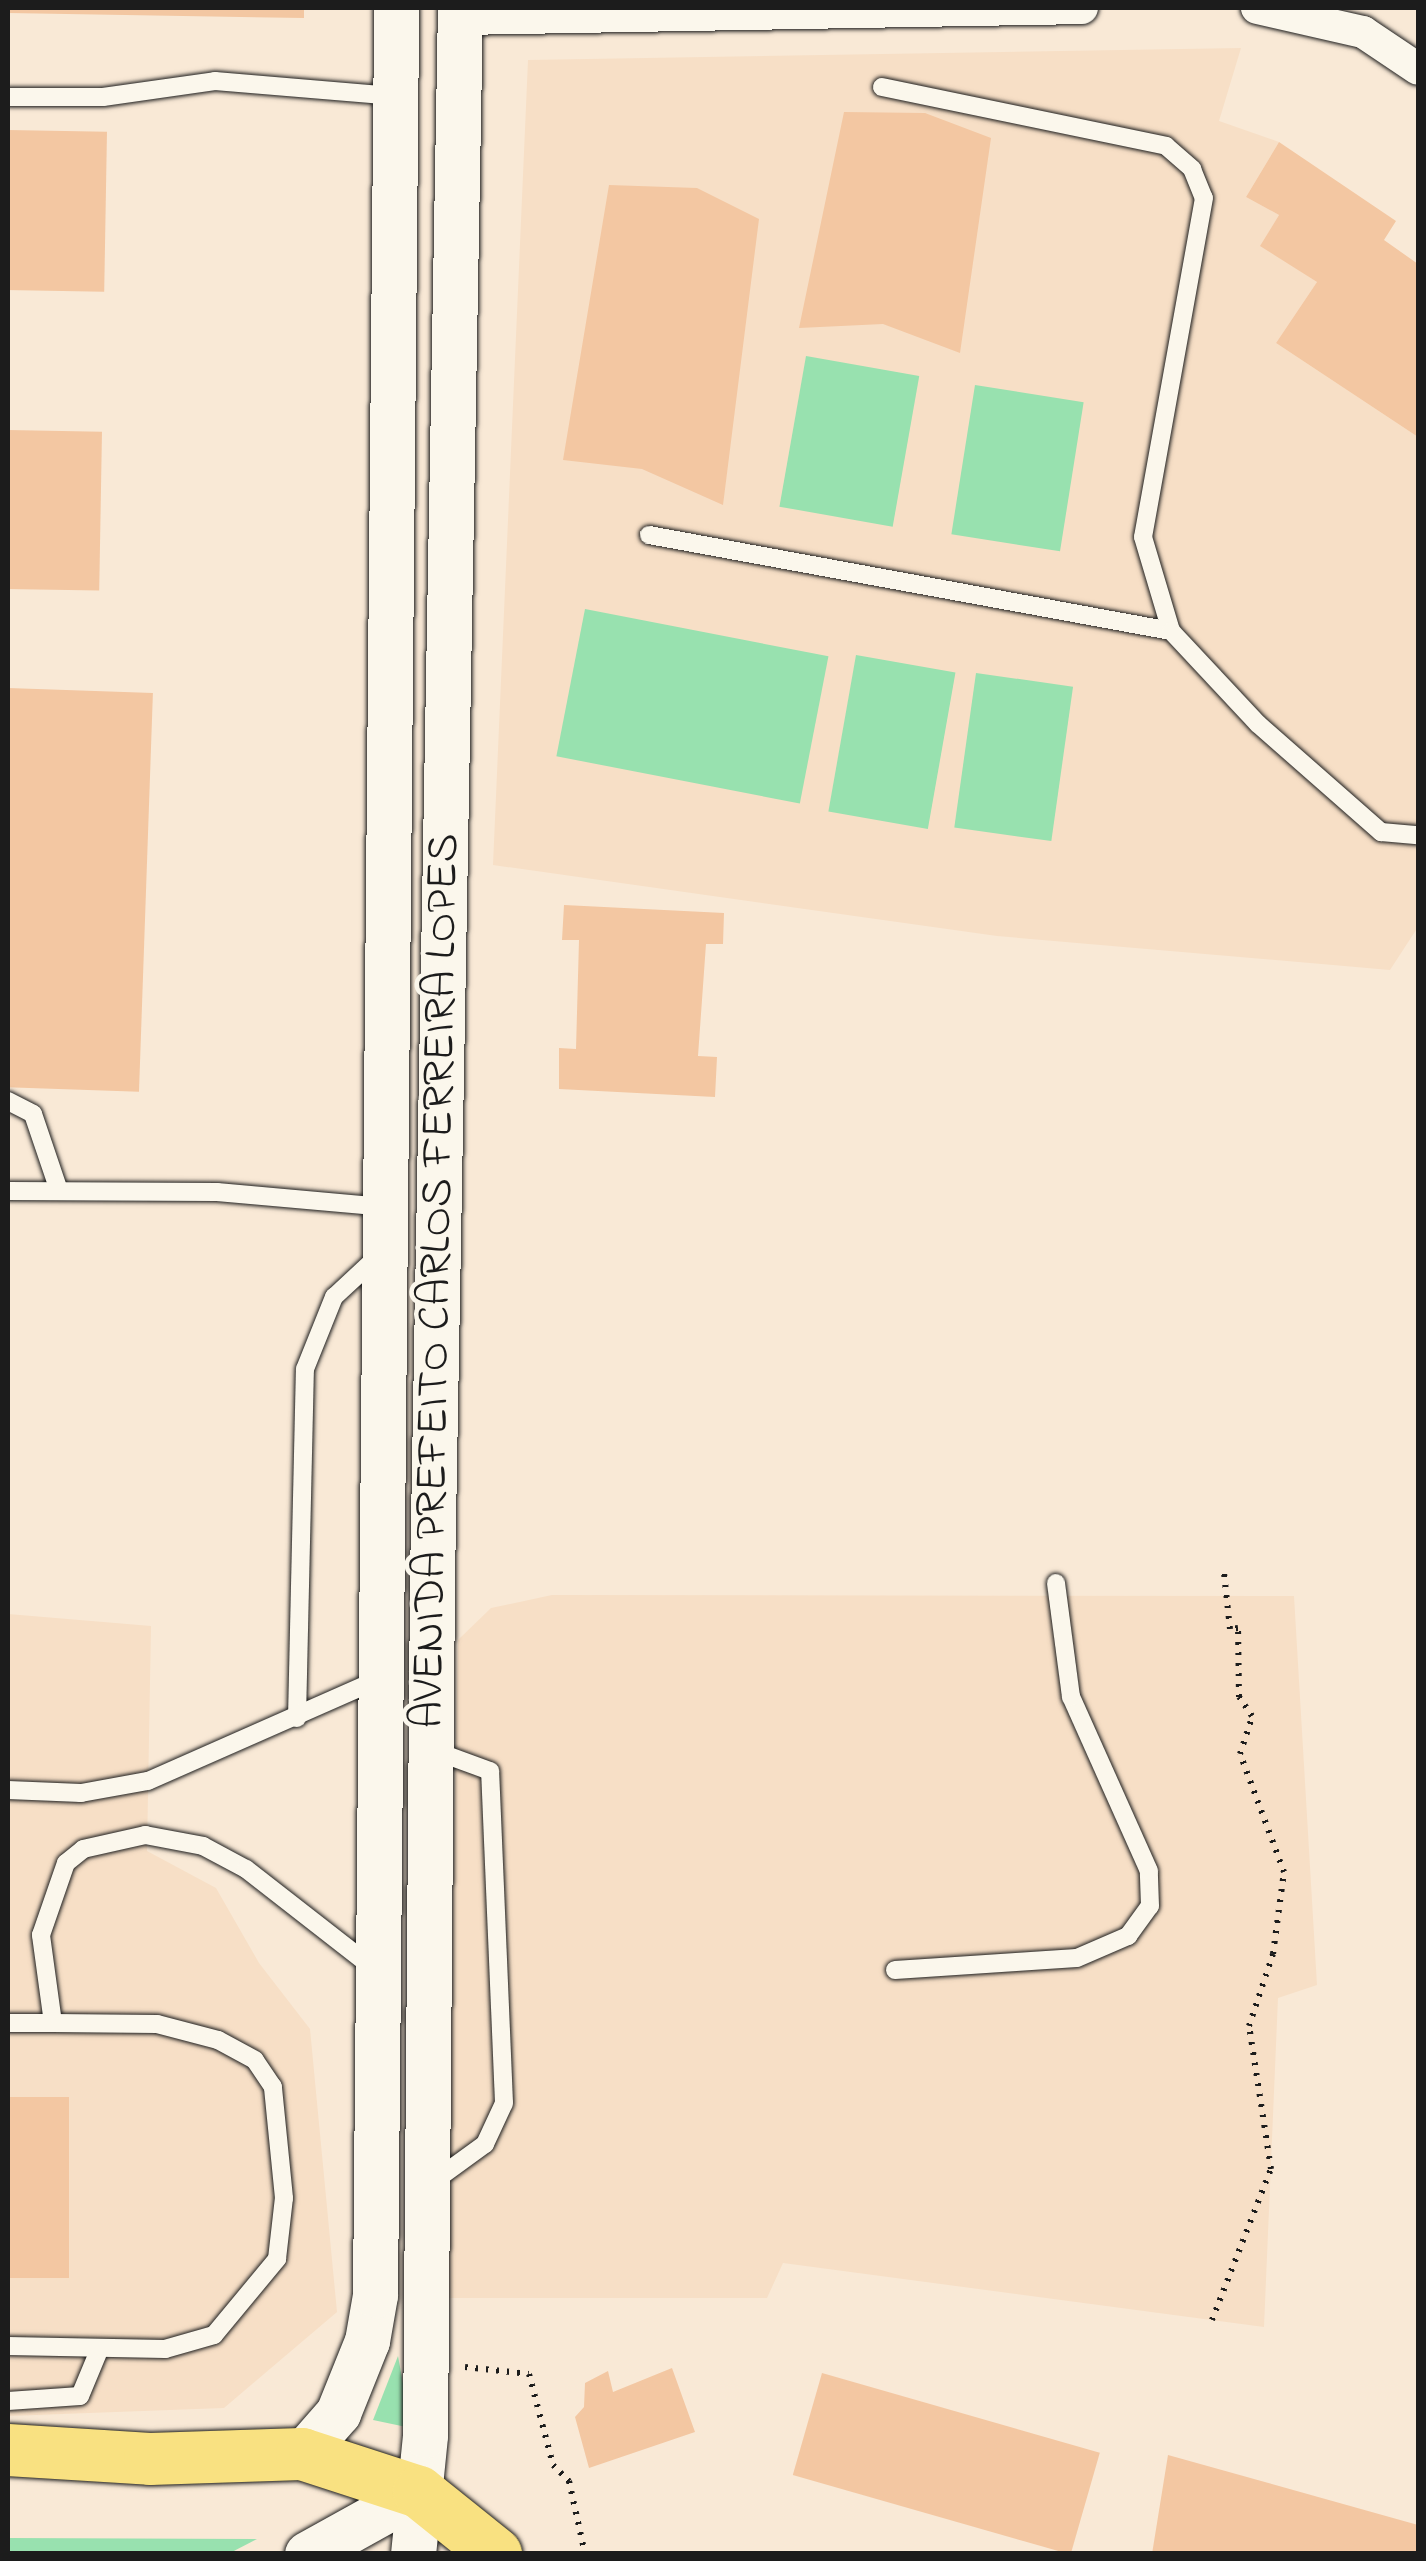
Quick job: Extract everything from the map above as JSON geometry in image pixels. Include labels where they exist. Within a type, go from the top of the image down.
[{"type":"main road","name":"AVENIDA PREFEITO CARLOS FERREIRA LOPES","points":[[302,2454],[338,2413],[367,2341],[375,2295],[384,1677],[396,8]]},
{"type":"main road","name":"AVENIDA PREFEITO CARLOS FERREIRA LOPES","points":[[413,2554],[420,2492],[424,2362],[430,1749],[460,13]]},
{"type":"main road","points":[[8,2450],[150,2459],[302,2454],[420,2492],[496,2554]]},
{"type":"main road","points":[[307,2554],[420,2492]]},
{"type":"street","points":[[460,13],[1082,8]]},
{"type":"street","points":[[1257,8],[1363,32],[1418,69]]},
{"type":"lane","points":[[8,98],[103,98],[214,81],[395,96]]},
{"type":"lane","points":[[882,88],[1166,146],[1192,169],[1204,198],[1142,537],[1171,631],[1258,724],[1381,832],[1418,835]]},
{"type":"lane","points":[[649,535],[1171,631]]},
{"type":"lane","points":[[8,1100],[34,1114],[60,1191]]},
{"type":"lane","points":[[8,1191],[217,1192],[385,1228],[334,1297],[304,1369],[296,1718]]},
{"type":"lane","points":[[895,1970],[1077,1958],[1128,1936],[1150,1906],[1149,1871],[1071,1698],[1056,1584]]},
{"type":"lane","points":[[8,1790],[81,1794],[148,1780],[384,1677]]},
{"type":"lane","points":[[426,2187],[485,2144],[504,2103],[490,1771],[430,1749]]},
{"type":"lane","points":[[53,2022],[42,1935],[56,1882],[83,1849],[145,1835],[202,1846],[246,1869],[380,1974]]},
{"type":"lane","points":[[8,2023],[157,2024],[218,2040],[255,2060],[274,2086],[284,2198],[277,2259],[214,2335],[165,2350],[8,2346]]},
{"type":"lane","points":[[8,2400],[80,2396],[100,2348]]},
{"type":"path","points":[[1212,2320],[1272,2169],[1249,2026],[1273,1954],[1284,1872],[1240,1754],[1252,1716],[1238,1698],[1238,1628],[1230,1629],[1224,1573]]},
{"type":"path","points":[[424,2362],[530,2374],[553,2466],[569,2480],[585,2554]]},
{"type":"shaded area","points":[[1241,48],[1219,121],[1279,142],[1246,197],[1279,215],[1261,245],[1317,282],[1276,343],[1418,437],[1418,927],[1390,970],[997,936],[493,865],[528,60]]},
{"type":"shaded area","points":[[552,1595],[1294,1596],[1317,1985],[1278,1998],[1264,2327],[783,2263],[767,2298],[445,2298],[458,1640],[491,1608]]},
{"type":"shaded area","points":[[8,1614],[151,1626],[147,1851],[216,1888],[259,1963],[310,2029],[337,2312],[224,2408],[8,2416]]},
{"type":"green space","points":[[806,356],[919,376],[893,527],[779,507]]},
{"type":"green space","points":[[975,385],[1084,402],[1060,551],[951,534]]},
{"type":"green space","points":[[585,609],[828,656],[800,804],[556,756]]},
{"type":"green space","points":[[856,655],[955,673],[928,829],[828,812]]},
{"type":"green space","points":[[976,673],[1073,687],[1051,841],[954,827]]},
{"type":"green space","points":[[398,2356],[411,2428],[373,2420]]},
{"type":"green space","points":[[8,2538],[257,2539],[230,2553],[8,2554]]},
{"type":"building","points":[[8,8],[304,8],[304,18],[8,13]]},
{"type":"building","points":[[844,112],[925,113],[991,138],[960,353],[883,324],[799,328]]},
{"type":"building","points":[[8,130],[107,132],[104,292],[8,290]]},
{"type":"building","points":[[1279,142],[1396,221],[1384,240],[1418,264],[1418,437],[1276,343],[1317,282],[1260,246],[1279,215],[1246,197]]},
{"type":"building","points":[[609,185],[697,188],[759,219],[723,505],[642,469],[563,460]]},
{"type":"building","points":[[8,430],[102,432],[99,591],[8,589]]},
{"type":"building","points":[[8,688],[153,693],[139,1092],[8,1087]]},
{"type":"building","points":[[564,905],[724,913],[723,944],[706,944],[698,1056],[717,1057],[715,1097],[559,1089],[559,1048],[576,1049],[579,940],[562,940]]},
{"type":"building","points":[[8,2097],[69,2097],[69,2278],[8,2278]]},
{"type":"building","points":[[672,2368],[695,2432],[589,2468],[575,2417],[584,2407],[585,2383],[608,2371],[613,2392]]},
{"type":"building","points":[[822,2373],[1100,2453],[1071,2554],[793,2475]]},
{"type":"building","points":[[1168,2455],[1418,2525],[1418,2554],[1152,2554]]}]
